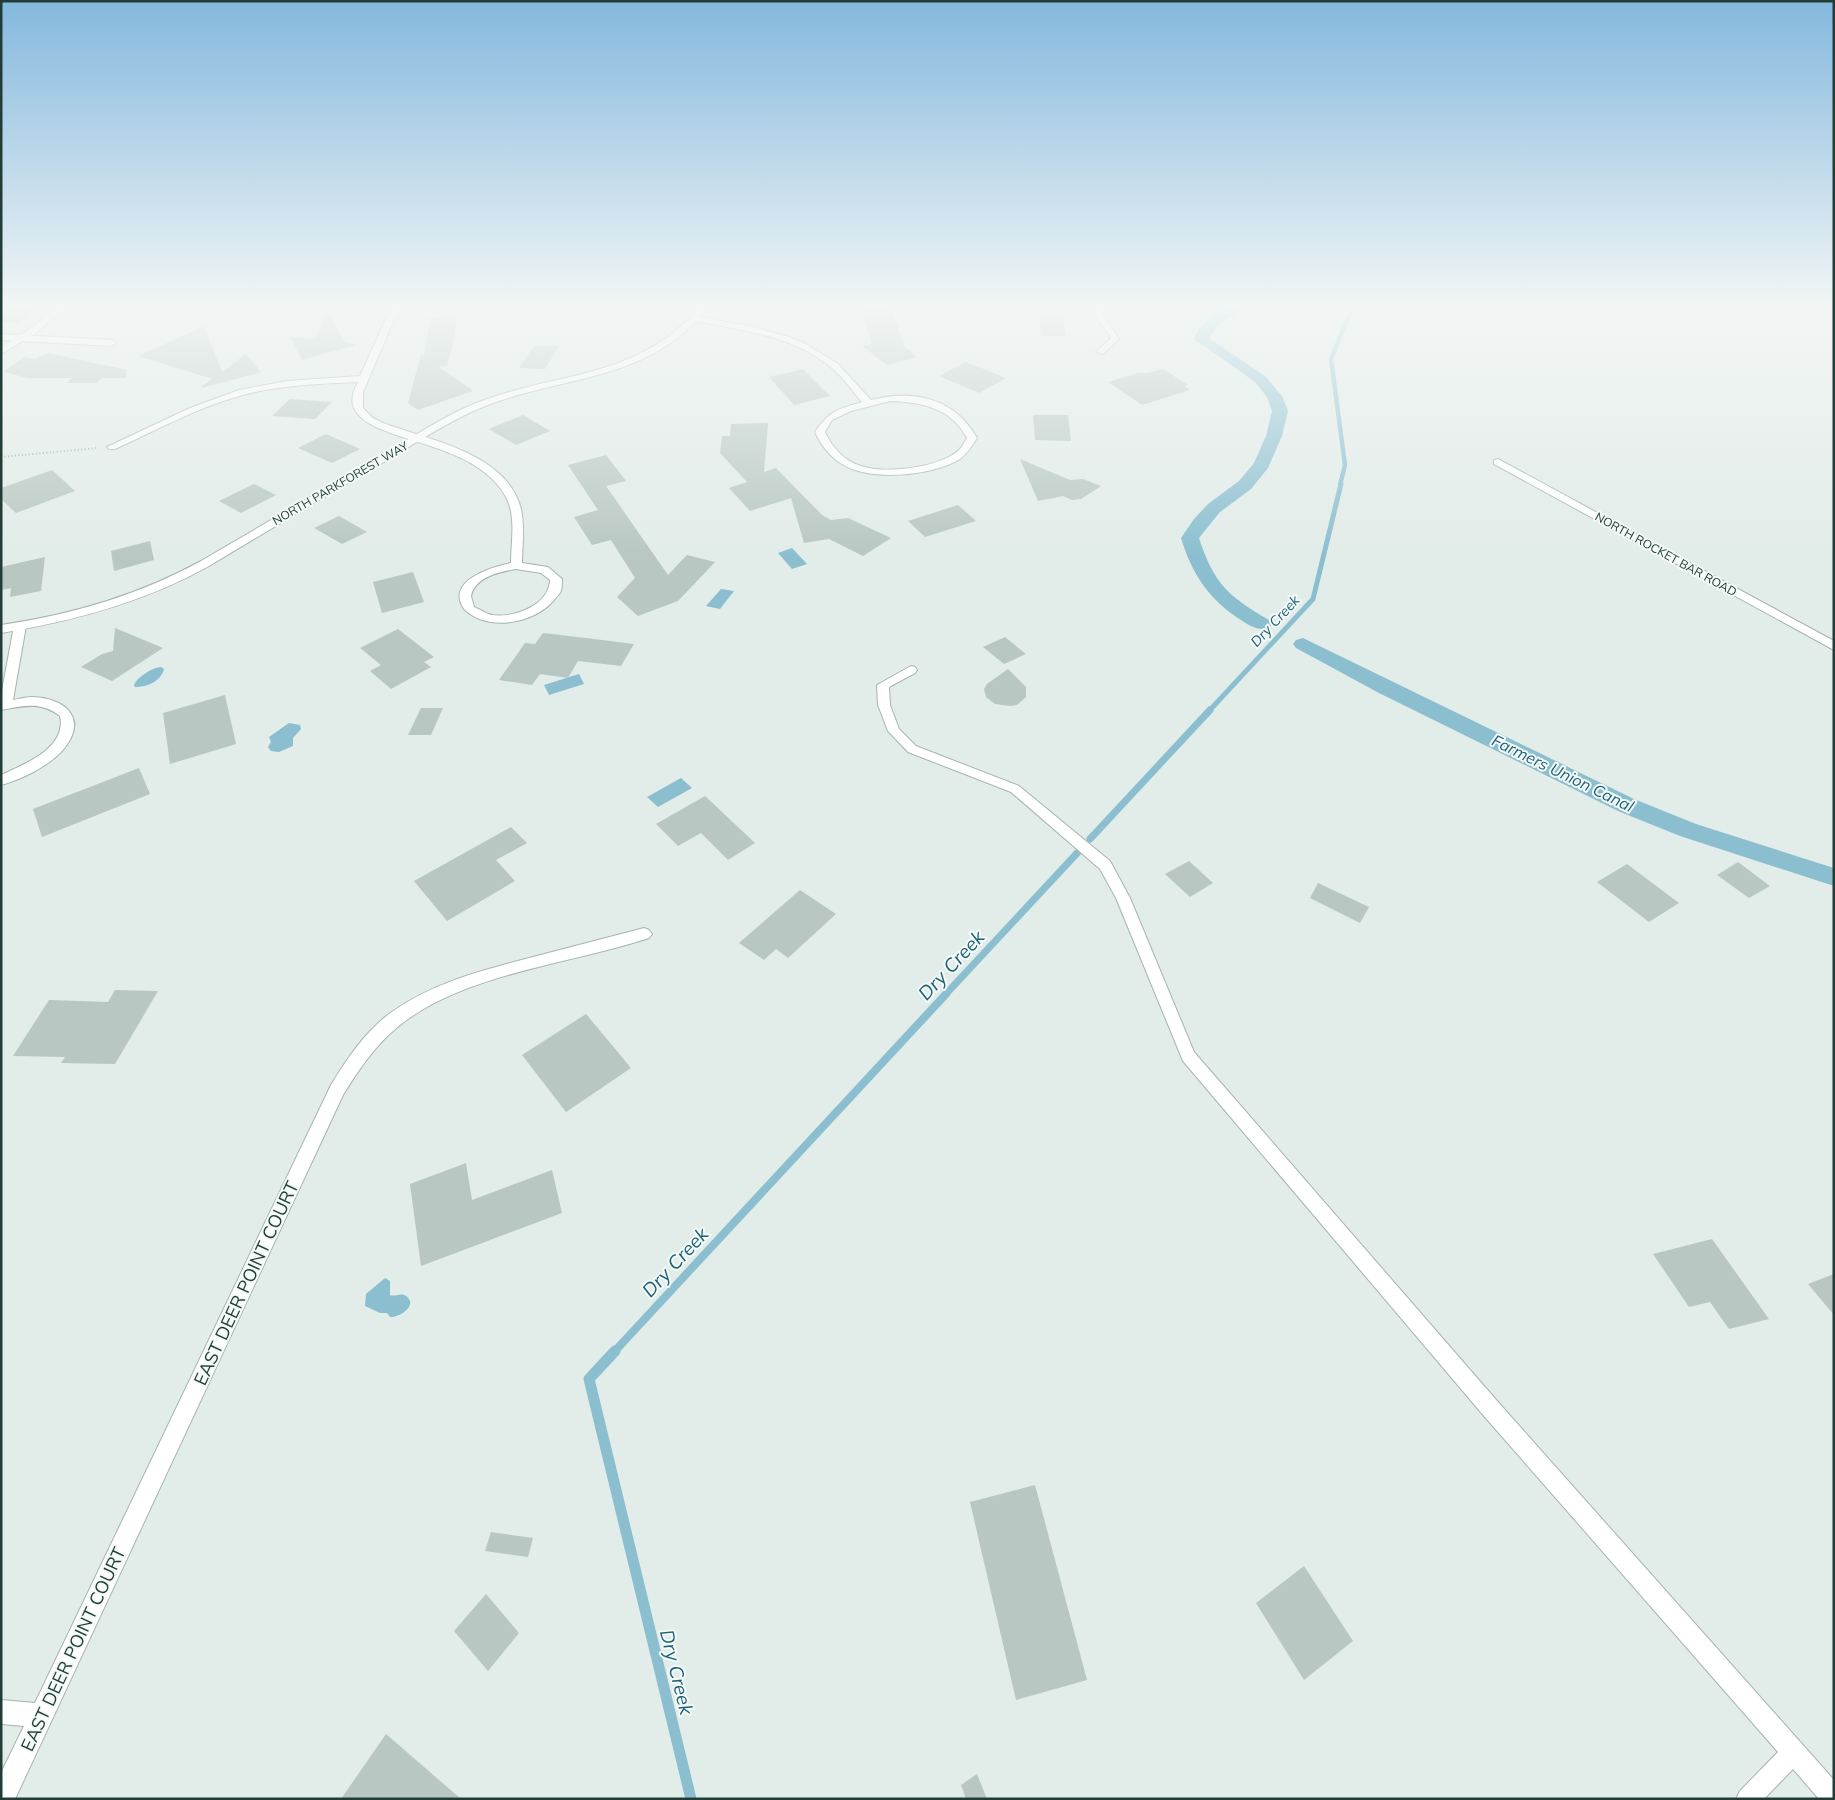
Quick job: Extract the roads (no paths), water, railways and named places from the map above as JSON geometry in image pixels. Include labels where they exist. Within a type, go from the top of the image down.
[{"type":"street","points":[[112,447],[208,404],[241,392],[262,388]]},
{"type":"street","points":[[360,388],[356,400],[362,414],[380,425],[471,459],[487,468],[503,484],[516,511],[516,566]]},
{"type":"street","name":"NORTH PARKFOREST WAY","points":[[1,628],[20,626],[108,605],[168,582],[214,559],[447,420],[496,399],[538,388]]},
{"type":"street","points":[[855,388],[868,403]]},
{"type":"street","points":[[890,398],[913,398],[934,403],[949,411],[967,426],[972,438],[964,452],[944,462],[912,471],[887,473],[858,468],[840,458],[826,445],[820,432],[829,418],[848,409],[868,403],[890,398]]},
{"type":"street","name":"NORTH ROCKET BAR ROAD","points":[[1498,462],[1834,646]]},
{"type":"street","points":[[516,566],[542,569],[552,574],[556,581],[557,590],[552,598],[543,606],[530,613],[507,618],[485,617],[467,606],[465,597],[468,589],[476,580],[501,568],[516,566]]},
{"type":"street","points":[[1,780],[31,768],[60,744],[68,728],[66,714],[54,705],[32,702],[3,705],[20,626]]},
{"type":"street","name":"EAST DEER POINT COURT","points":[[2,1799],[337,1090],[358,1056],[378,1034],[405,1011],[435,994],[478,978],[644,934]]},
{"type":"street","points":[[1,1712],[42,1716]]},
{"type":"lane","points":[[911,670],[882,685],[884,705],[894,731],[912,749],[1015,789],[1105,864],[1123,898],[1188,1056],[1498,1416],[1834,1798]]},
{"type":"lane","points":[[1748,1799],[1793,1753]]},
{"type":"water","points":[[792,548],[807,564],[792,569],[778,553]]},
{"type":"water","points":[[721,589],[734,591],[720,609],[706,606]]},
{"type":"water","points":[[161,667],[164,669],[157,680],[145,686],[135,687],[135,682],[141,676]]},
{"type":"water","points":[[579,674],[584,684],[549,695],[544,685]]},
{"type":"water","points":[[289,723],[300,725],[301,729],[293,738],[293,746],[279,752],[271,751],[268,747],[271,742],[269,737]]},
{"type":"water","points":[[681,778],[692,788],[658,807],[647,797]]},
{"type":"water","points":[[385,1278],[390,1281],[390,1295],[402,1294],[406,1296],[410,1303],[406,1310],[394,1317],[365,1306],[366,1294]]},
{"type":"waterway","name":"Farmers Union Canal","points":[[1262,624],[1235,607],[1215,590],[1201,568],[1190,538],[1200,523],[1214,508],[1245,485],[1262,464],[1274,436],[1280,411],[1274,396],[1267,388]]},
{"type":"waterway","name":"Dry Creek","points":[[1335,388],[1345,465],[1340,485]]},
{"type":"waterway","name":"Dry Creek","points":[[1209,711],[1313,599],[1341,484]]},
{"type":"waterway","name":"Farmers Union Canal","points":[[1303,644],[1386,688],[1626,805],[1688,830],[1834,877]]},
{"type":"waterway","name":"Dry Creek","points":[[1090,839],[1210,710]]},
{"type":"waterway","name":"Dry Creek","points":[[945,995],[1080,850]]},
{"type":"waterway","name":"Dry Creek","points":[[614,1352],[946,994]]},
{"type":"waterway","name":"Dry Creek","points":[[615,1351],[589,1379],[691,1799]]}]
